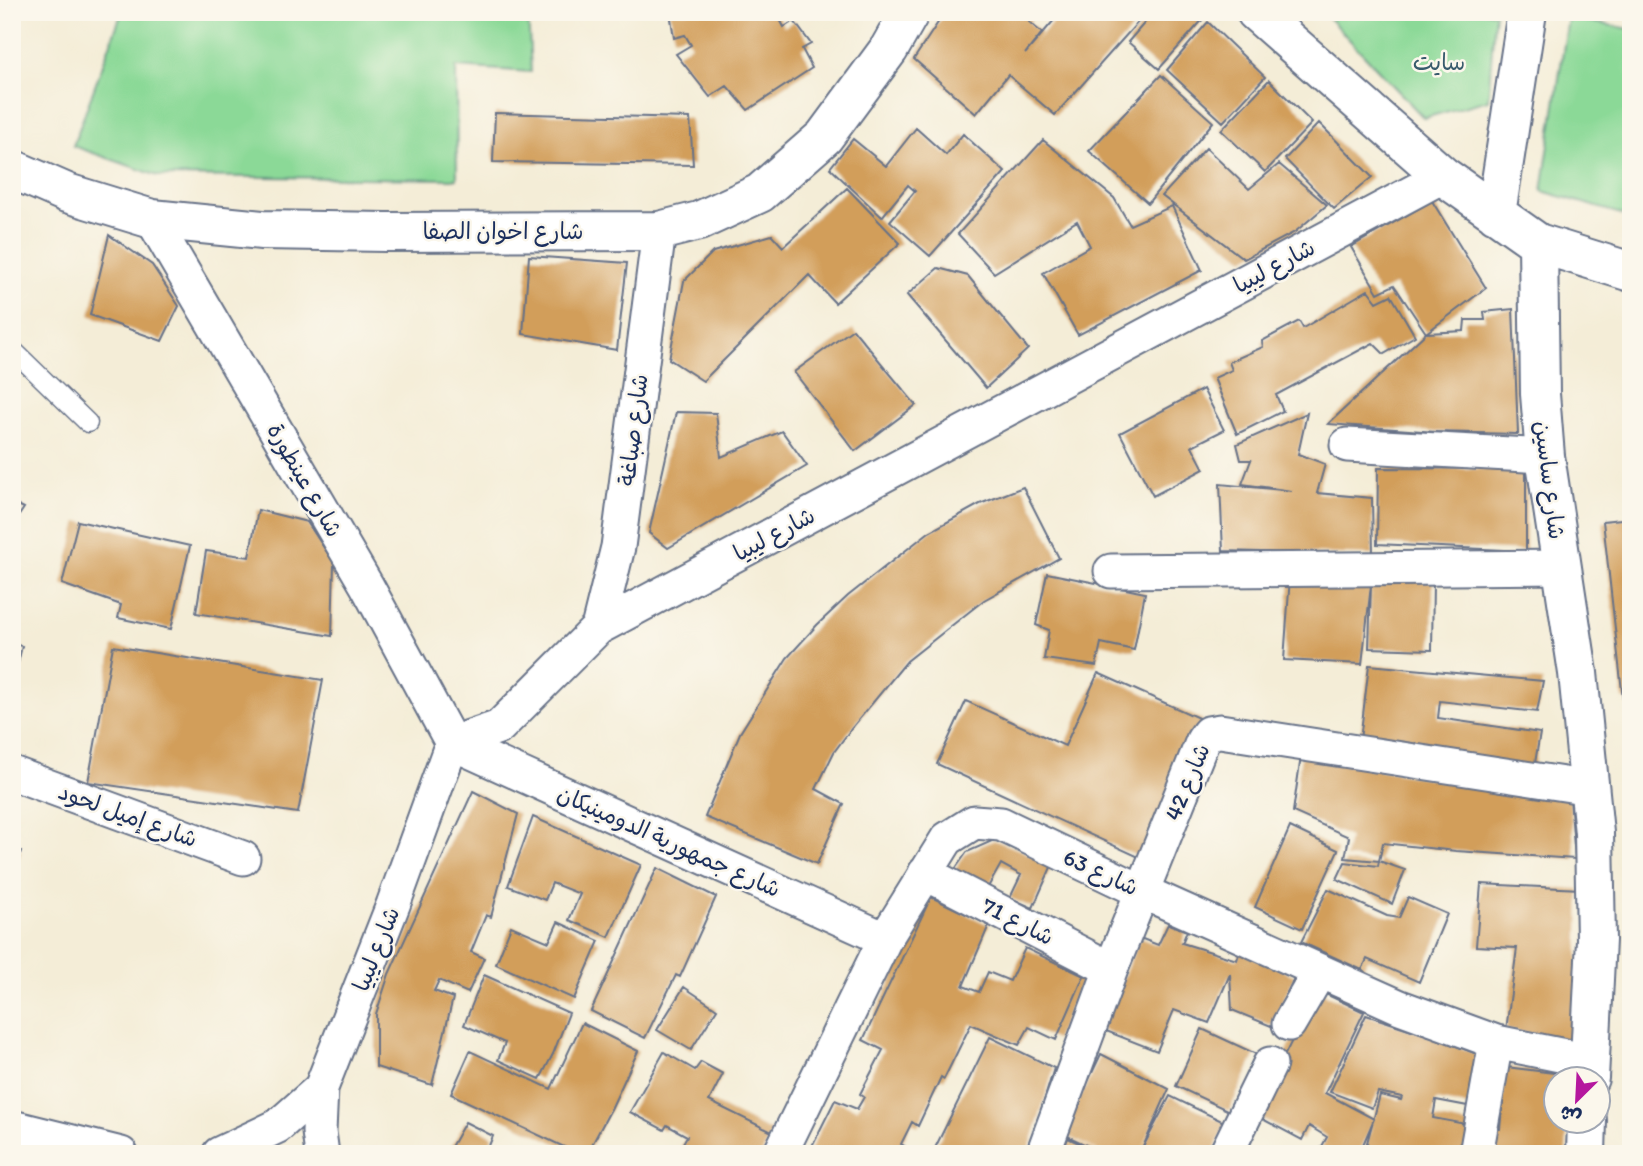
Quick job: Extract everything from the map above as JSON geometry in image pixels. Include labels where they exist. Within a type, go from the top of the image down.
[{"type":"street","name":"شارع اخوان الصفا","points":[[12,169],[67,193],[152,219],[262,230],[659,231],[699,221],[760,192],[797,161],[824,137],[889,48],[911,12]]},
{"type":"street","points":[[1256,12],[1443,176],[1496,214],[1538,243],[1631,272]]},
{"type":"street","points":[[1496,214],[1527,12]]},
{"type":"street","name":"شارع ليبيا","points":[[323,1154],[318,1132],[321,1088],[393,905],[452,743],[499,727],[598,628],[1443,176]]},
{"type":"street","name":"شارع عينطورة","points":[[152,219],[367,586],[452,743]]},
{"type":"street","name":"شارع صباغة","points":[[598,628],[618,547],[659,231]]},
{"type":"street","name":"شارع ساسين","points":[[1538,243],[1540,394],[1545,456],[1578,673],[1594,833],[1596,940],[1589,1064]]},
{"type":"street","points":[[1347,445],[1545,456]]},
{"type":"street","points":[[1111,571],[1562,567]]},
{"type":"street","name":"شارع 42","points":[[1043,1154],[1111,969],[1208,733],[1220,731],[1590,788]]},
{"type":"street","name":"شارع جمهورية الدومينيكان","points":[[452,743],[885,939]]},
{"type":"street","name":"شارع إميل لحود","points":[[12,774],[243,858]]},
{"type":"street","name":"شارع 63","points":[[780,1154],[885,939],[947,839],[974,822],[1001,824],[1142,891],[1400,1007],[1496,1042],[1569,1064]]},
{"type":"street","name":"شارع 71","points":[[925,873],[1111,969]]},
{"type":"street","points":[[1289,1024],[1320,971]]},
{"type":"street","points":[[1476,1154],[1496,1042]]},
{"type":"street","points":[[1226,1154],[1270,1064]]},
{"type":"street","name":"شارع ليبيا","points":[[219,1154],[278,1126],[321,1088]]},
{"type":"street","points":[[12,1127],[121,1154]]},
{"type":"street","points":[[1586,1154],[1587,1134]]},
{"type":"lane","points":[[12,349],[88,423]]},
{"type":"green space","points":[[122,12],[528,12],[531,72],[456,67],[457,179],[158,176],[73,146]]},
{"type":"green space","name":"سايت","points":[[1323,12],[1495,12],[1488,100],[1424,118]]},
{"type":"green space","points":[[1568,18],[1631,29],[1631,217],[1542,191]]},
{"type":"building","points":[[551,12],[605,12],[605,14],[552,19]]},
{"type":"building","points":[[670,12],[776,12],[784,27],[794,21],[811,44],[802,49],[812,68],[748,110],[727,86],[710,97],[676,54],[691,45],[685,35],[674,38]]},
{"type":"building","points":[[945,12],[1038,12],[1029,22],[1042,33],[1025,54],[1061,12],[1147,12],[1055,115],[1008,75],[976,114],[914,59]]},
{"type":"building","points":[[1154,12],[1199,12],[1205,17],[1159,69],[1128,42]]},
{"type":"building","points":[[1208,22],[1265,77],[1223,122],[1167,70]]},
{"type":"building","points":[[1161,75],[1213,122],[1148,203],[1089,151]]},
{"type":"building","points":[[1269,80],[1312,123],[1265,172],[1221,130]]},
{"type":"building","points":[[495,113],[690,118],[693,165],[493,162]]},
{"type":"building","points":[[1319,123],[1372,177],[1334,209],[1285,159]]},
{"type":"building","points":[[916,128],[946,155],[963,134],[1005,172],[930,256],[890,221],[915,191],[908,185],[882,217],[830,168],[853,139],[886,166]]},
{"type":"building","points":[[1043,140],[1114,198],[1130,225],[1172,206],[1202,270],[1078,335],[1043,273],[1090,246],[1077,221],[994,273],[958,234]]},
{"type":"building","points":[[1206,148],[1249,189],[1279,164],[1327,205],[1295,232],[1244,259],[1162,196]]},
{"type":"building","points":[[847,188],[900,243],[835,303],[809,275],[703,381],[669,359],[684,281],[713,252],[772,235],[783,247]]},
{"type":"building","points":[[1432,201],[1486,288],[1426,333],[1394,285],[1378,293],[1351,247]]},
{"type":"building","points":[[109,235],[152,265],[179,306],[162,341],[90,315]]},
{"type":"building","points":[[529,256],[627,263],[617,350],[523,334]]},
{"type":"building","points":[[938,268],[968,276],[1028,349],[986,388],[907,295]]},
{"type":"building","points":[[1368,290],[1377,302],[1391,295],[1415,336],[1384,354],[1373,343],[1276,395],[1283,411],[1237,434],[1214,378],[1232,370],[1229,362],[1263,347],[1262,341],[1299,321],[1303,328]]},
{"type":"building","points":[[1513,309],[1518,434],[1436,432],[1328,424],[1426,333],[1464,331],[1465,320],[1485,320],[1484,312]]},
{"type":"building","points":[[853,329],[916,405],[855,451],[794,372]]},
{"type":"building","points":[[1203,389],[1224,430],[1192,446],[1204,469],[1153,496],[1120,433]]},
{"type":"building","points":[[676,412],[716,413],[721,457],[782,431],[807,466],[668,548],[649,533]]},
{"type":"building","points":[[1307,413],[1298,454],[1325,464],[1317,493],[1372,498],[1373,555],[1223,551],[1220,484],[1292,491],[1242,484],[1251,460],[1241,460],[1237,444]]},
{"type":"building","points":[[1378,468],[1526,469],[1526,551],[1377,544]]},
{"type":"building","points":[[1023,487],[1059,558],[984,600],[907,661],[851,729],[834,752],[816,789],[844,804],[817,864],[705,817],[740,733],[787,658],[817,625],[848,596],[929,532],[980,504]]},
{"type":"building","points":[[12,502],[24,508],[12,526]]},
{"type":"building","points":[[258,510],[307,522],[334,563],[332,636],[196,613],[206,551],[249,557]]},
{"type":"building","points":[[1631,518],[1631,699],[1623,700],[1603,521]]},
{"type":"building","points":[[78,521],[190,546],[171,629],[118,618],[121,605],[62,584]]},
{"type":"building","points":[[1047,573],[1145,593],[1134,650],[1101,643],[1096,666],[1044,659],[1049,630],[1036,625]]},
{"type":"building","points":[[1290,577],[1433,582],[1432,650],[1369,648],[1371,585],[1362,664],[1284,660]]},
{"type":"building","points":[[12,644],[22,646],[13,685],[12,685]]},
{"type":"building","points":[[113,646],[323,680],[298,813],[88,782]]},
{"type":"building","points":[[1369,665],[1543,681],[1537,712],[1440,701],[1438,718],[1540,733],[1534,769],[1360,740]]},
{"type":"building","points":[[1098,673],[1203,720],[1143,859],[937,764],[966,701],[1065,746]]},
{"type":"building","points":[[1301,756],[1492,790],[1570,798],[1575,859],[1383,843],[1379,861],[1345,858],[1349,837],[1293,812]]},
{"type":"building","points":[[473,791],[518,814],[491,917],[486,915],[471,952],[484,958],[468,993],[439,980],[434,991],[453,998],[432,1085],[376,1067],[376,1014],[389,974]]},
{"type":"building","points":[[533,817],[641,865],[609,937],[569,920],[580,894],[552,883],[545,900],[508,886]]},
{"type":"building","points":[[1290,827],[1338,850],[1302,929],[1255,907]]},
{"type":"building","points":[[994,840],[1052,865],[1033,908],[1010,898],[1021,875],[1001,864],[987,889],[953,872],[967,852]]},
{"type":"building","points":[[12,849],[21,851],[13,879],[12,879]]},
{"type":"building","points":[[1379,861],[1405,870],[1392,904],[1337,879],[1345,862],[1378,866]]},
{"type":"building","points":[[657,868],[716,897],[680,977],[676,975],[645,1038],[591,1011]]},
{"type":"building","points":[[1481,884],[1580,889],[1577,1041],[1506,1030],[1517,948],[1476,946]]},
{"type":"building","points":[[1328,889],[1387,916],[1399,918],[1408,897],[1447,914],[1419,982],[1367,959],[1362,970],[1301,942]]},
{"type":"building","points":[[931,897],[989,925],[963,986],[979,992],[988,972],[1010,981],[1025,948],[1084,976],[1056,1040],[1029,1027],[1019,1045],[971,1024],[944,1079],[941,1077],[918,1126],[912,1122],[901,1144],[918,1154],[808,1154],[835,1100],[857,1109],[864,1097],[860,1094],[883,1050],[863,1040]]},
{"type":"building","points":[[558,922],[599,941],[574,999],[496,964],[511,926],[549,942]]},
{"type":"building","points":[[1168,924],[1187,931],[1182,943],[1237,960],[1240,951],[1295,976],[1271,1026],[1232,1010],[1230,974],[1209,1023],[1174,1010],[1157,1051],[1101,1029],[1140,938],[1158,945]]},
{"type":"building","points":[[484,975],[569,1013],[540,1079],[498,1060],[505,1043],[464,1025]]},
{"type":"building","points":[[684,987],[717,1009],[691,1050],[657,1030]]},
{"type":"building","points":[[1317,990],[1364,1012],[1325,1093],[1374,1119],[1359,1154],[1333,1154],[1321,1148],[1327,1137],[1309,1126],[1302,1140],[1255,1115]]},
{"type":"building","points":[[1366,1015],[1482,1056],[1473,1107],[1436,1100],[1433,1118],[1471,1125],[1466,1154],[1364,1154],[1380,1095],[1401,1100],[1402,1097],[1378,1092],[1372,1108],[1330,1092]]},
{"type":"building","points":[[582,1023],[638,1051],[587,1154],[579,1154],[451,1094],[470,1051],[551,1089]]},
{"type":"building","points":[[1202,1029],[1256,1054],[1229,1111],[1176,1086]]},
{"type":"building","points":[[990,1037],[1054,1068],[1028,1154],[932,1154]]},
{"type":"building","points":[[664,1052],[695,1070],[701,1062],[723,1074],[709,1101],[772,1132],[762,1154],[677,1154],[687,1136],[667,1125],[664,1130],[630,1112]]},
{"type":"building","points":[[1101,1054],[1169,1089],[1142,1149],[1170,1096],[1226,1123],[1213,1154],[1105,1154],[1063,1134]]},
{"type":"building","points":[[1506,1067],[1542,1072],[1542,1134],[1567,1134],[1566,1154],[1494,1154],[1494,1129],[1500,1129]]},
{"type":"building","points":[[465,1122],[493,1136],[486,1153],[447,1154]]},
{"type":"building","points":[[1068,1138],[1102,1154],[1062,1154]]}]
